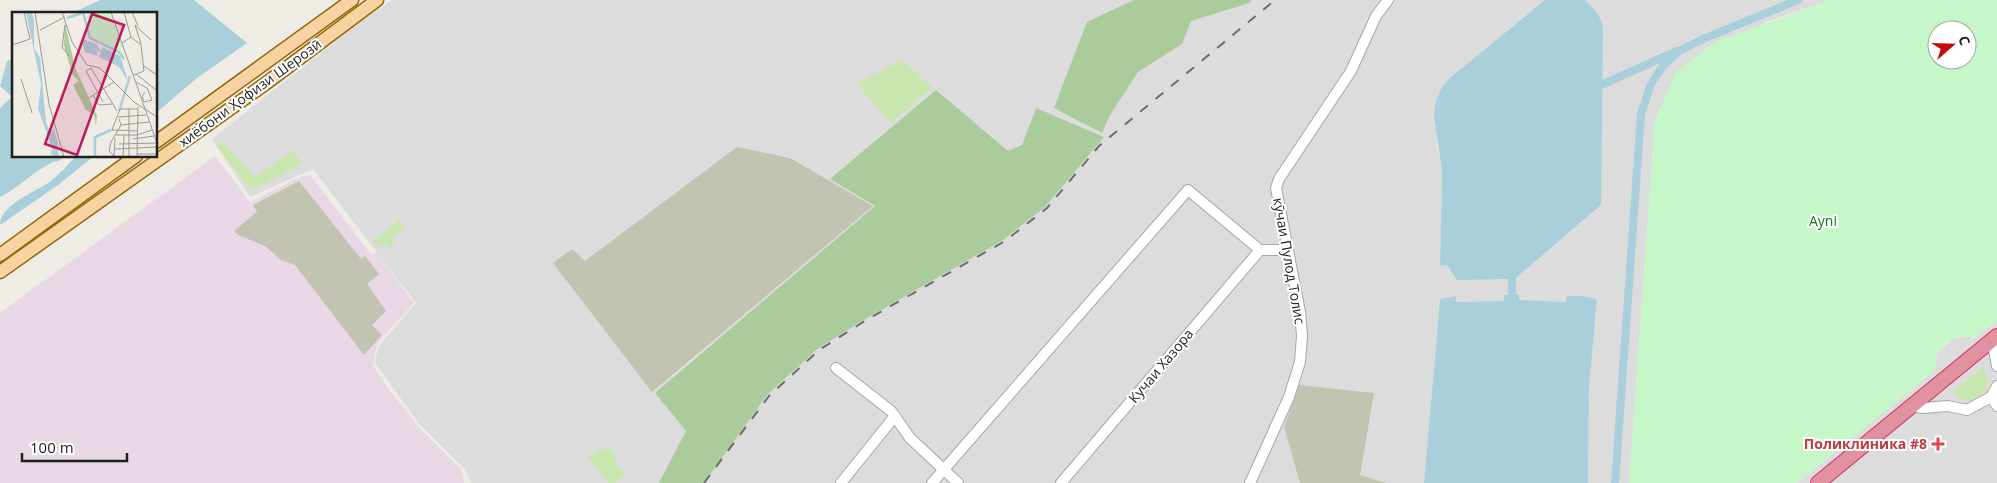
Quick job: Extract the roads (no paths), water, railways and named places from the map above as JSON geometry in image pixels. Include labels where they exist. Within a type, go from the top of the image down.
[{"type":"highway","points":[[1818,483],[1994,338]]},
{"type":"main road","name":"хиёбони Ҳофизи Шерозӣ","points":[[158,141],[352,0]]},
{"type":"main road","name":"хиёбони Ҳофизи Шерозӣ","points":[[0,272],[265,84],[377,0]]},
{"type":"main road","points":[[0,255],[133,158]]},
{"type":"street","name":"кӯчаи Пулод Толис","points":[[1250,483],[1289,397],[1300,362],[1302,336],[1300,312],[1276,188],[1279,179],[1351,71],[1376,16],[1388,0]]},
{"type":"street","points":[[932,483],[1188,190],[1260,250],[1288,250]]},
{"type":"street","name":"Кучаи Хазора","points":[[1061,483],[1260,250]]},
{"type":"street","points":[[1994,338],[1996,362]]},
{"type":"street","points":[[1976,352],[1996,362]]},
{"type":"street","points":[[836,368],[883,404],[895,416],[910,438],[958,483]]},
{"type":"street","points":[[1911,406],[1923,408],[1948,406],[1967,410],[1991,397],[1997,386]]},
{"type":"street","points":[[1929,392],[1948,406]]},
{"type":"street","points":[[1991,397],[1997,406]]},
{"type":"street","points":[[841,483],[895,416]]},
{"type":"water","points":[[100,0],[194,0],[247,43],[197,78],[158,111],[158,12],[74,12]]},
{"type":"water","points":[[1545,0],[1585,0],[1596,12],[1603,27],[1597,28],[1595,202],[1509,276],[1509,279],[1457,280],[1447,265],[1440,266],[1442,172],[1434,115],[1436,101],[1442,87],[1451,77]]},
{"type":"water","points":[[12,60],[12,97],[0,86],[7,61]]},
{"type":"water","points":[[12,97],[12,158],[62,158],[44,167],[0,197],[0,108]]},
{"type":"water","points":[[74,158],[92,158],[58,185],[0,225],[6,211],[12,205],[51,181]]},
{"type":"water","points":[[1519,294],[1519,300],[1566,302],[1567,296],[1597,299],[1589,388],[1588,483],[1424,483],[1440,299],[1456,296],[1456,302],[1504,301],[1504,295]]},
{"type":"waterway","points":[[1615,483],[1641,114],[1651,84],[1663,66],[1679,51],[1703,39],[1798,0]]},
{"type":"waterway","points":[[1512,294],[1512,276],[1597,203],[1599,29],[1594,19]]},
{"type":"waterway","points":[[1599,86],[1677,51]]},
{"type":"railway","points":[[704,483],[769,396],[819,350],[868,319],[1005,241],[1047,208],[1099,146],[1275,0]]},
{"type":"place","name":"Поликлиника #8","points":[[1938,444]]},
{"type":"park label","name":"Ayni","points":[[1823,221]]}]
